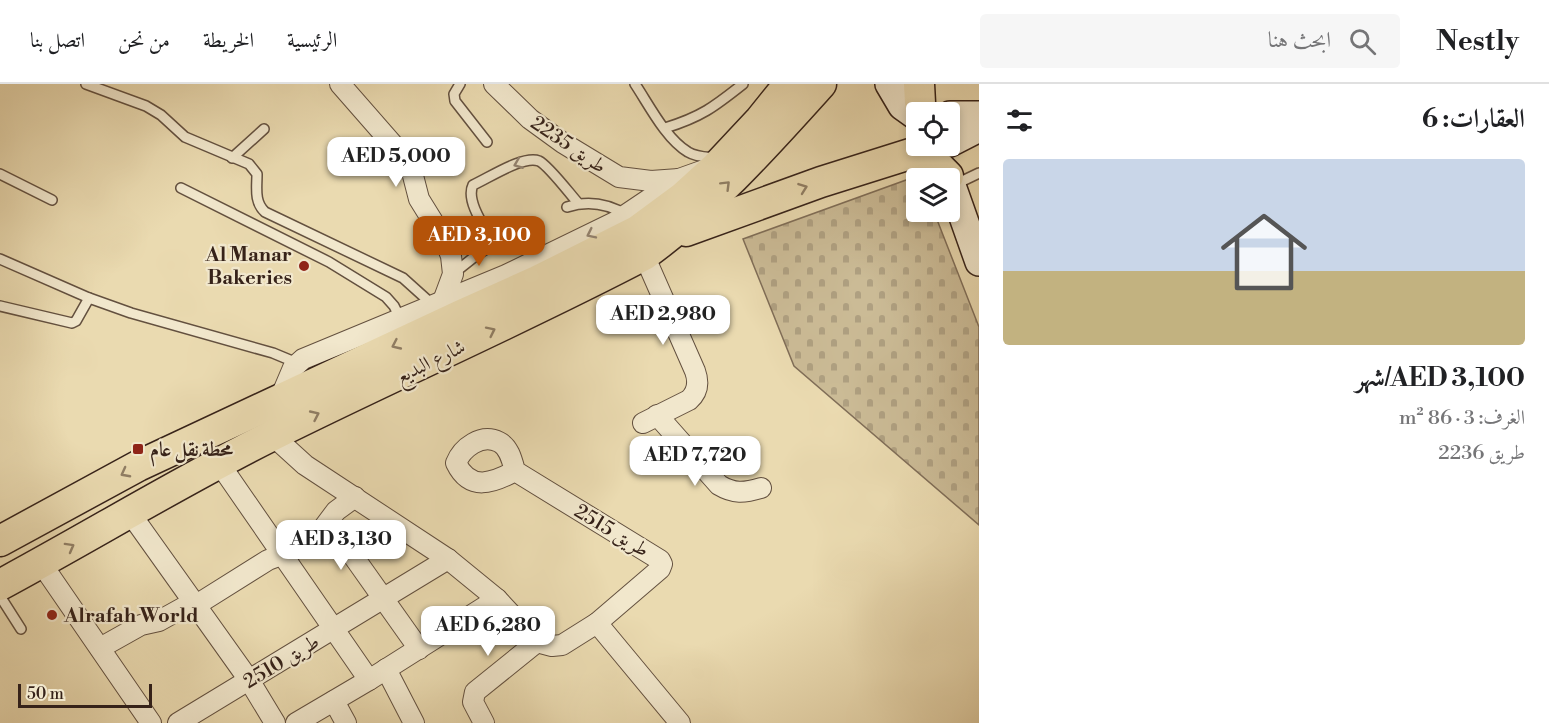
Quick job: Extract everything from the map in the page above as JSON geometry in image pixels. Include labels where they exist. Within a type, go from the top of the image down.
[{"type":"main road","name":"شارع البديع","points":[[0,541],[138,466],[279,401],[441,302],[537,281],[637,231],[683,197],[720,163],[760,120],[789,84]]},
{"type":"main road","name":"شارع البديع","points":[[0,585],[272,435],[644,255],[670,237],[723,188],[777,134],[821,84]]},
{"type":"main road","points":[[670,237],[821,182],[910,154],[945,163]]},
{"type":"street","points":[[340,84],[410,164],[418,200],[445,242],[451,256],[441,302]]},
{"type":"street","name":"طريق 2235","points":[[494,84],[530,119],[563,143],[619,177],[626,186],[629,213]]},
{"type":"street","points":[[890,84],[902,106],[918,100]]},
{"type":"street","points":[[960,115],[979,115]]},
{"type":"street","points":[[979,128],[945,163],[979,262]]},
{"type":"street","points":[[279,401],[293,368],[310,355],[506,276],[629,213],[679,179],[720,163]]},
{"type":"street","name":"طريق 2235","points":[[619,177],[651,181],[679,179]]},
{"type":"street","points":[[644,255],[697,377],[693,396],[650,419],[719,485],[730,491],[744,493],[761,488]]},
{"type":"street","points":[[272,435],[305,465],[448,559],[497,599],[537,642],[475,692],[473,702],[484,723]]},
{"type":"street","points":[[219,463],[335,628],[378,674],[414,723]]},
{"type":"street","name":"طريق 2515","points":[[515,471],[660,560],[660,569],[597,623],[562,645],[552,646],[537,642]]},
{"type":"street","points":[[100,648],[141,625],[159,621],[186,606],[195,604],[268,560],[292,551],[321,531],[336,511],[355,497]]},
{"type":"street","points":[[130,513],[249,680],[275,723]]},
{"type":"street","points":[[329,522],[418,649]]},
{"type":"street","name":"طريق 2510","points":[[178,723],[448,559]]},
{"type":"street","points":[[41,563],[151,723]]},
{"type":"street","points":[[296,723],[497,599]]},
{"type":"street","points":[[597,623],[680,723]]},
{"type":"street","points":[[334,700],[346,723]]},
{"type":"lane","points":[[86,84],[146,106],[161,115],[185,137],[254,169],[257,174],[258,203],[266,212],[404,278],[441,302],[471,259],[514,233]]},
{"type":"lane","points":[[460,84],[453,94],[455,101],[487,142]]},
{"type":"lane","points":[[635,84],[675,142],[688,152],[720,163]]},
{"type":"lane","points":[[665,128],[704,114],[743,84]]},
{"type":"lane","points":[[232,158],[264,129]]},
{"type":"lane","points":[[494,244],[472,202],[471,189],[473,185],[522,161],[542,162],[578,203]]},
{"type":"lane","points":[[945,163],[979,173]]},
{"type":"lane","points":[[0,174],[52,200]]},
{"type":"lane","points":[[181,188],[329,262],[358,279],[386,297],[400,318]]},
{"type":"lane","points":[[567,207],[578,203],[599,204],[629,213]]},
{"type":"lane","points":[[0,259],[89,298],[131,313],[273,353],[297,363]]},
{"type":"lane","points":[[0,306],[72,323],[76,321],[89,298]]},
{"type":"lane","points":[[0,596],[21,629]]},
{"type":"green space","points":[[906,180],[906,222],[938,222],[979,327],[979,525],[794,366],[743,239]]},
{"type":"place","name":"Al Manar Bakeries","points":[[304,266]]},
{"type":"place","name":"محطة نقل عام","points":[[138,449]]},
{"type":"place","name":"Alrafah World","points":[[52,615]]}]
